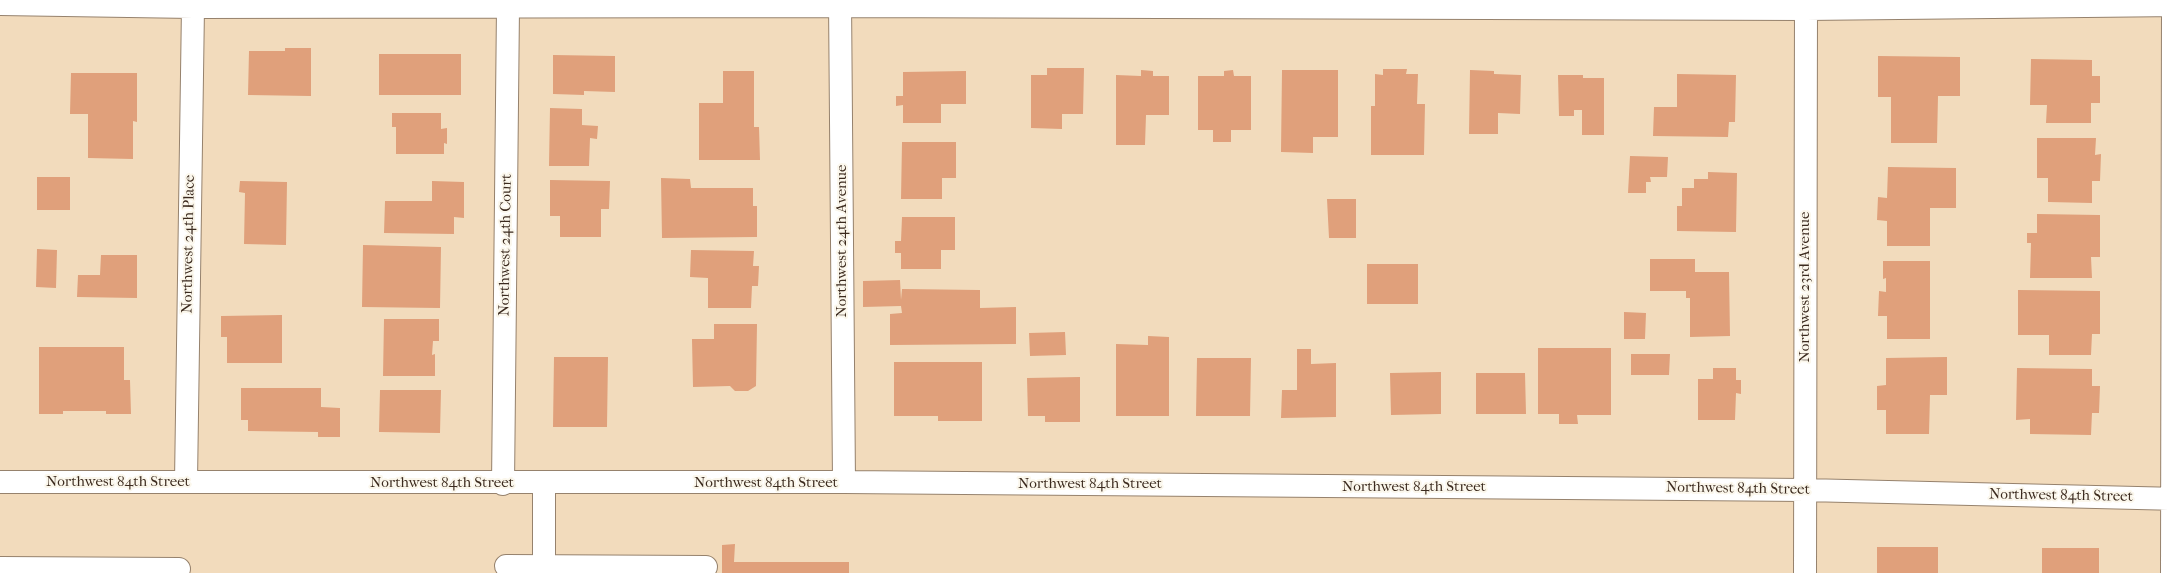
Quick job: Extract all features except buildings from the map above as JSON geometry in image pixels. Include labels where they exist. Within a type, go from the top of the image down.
[{"type":"street","points":[[0,4],[193,7],[840,3],[2176,5],[2175,498],[2172,573]]},
{"type":"street","name":"Northwest 24th Avenue","points":[[840,3],[844,482]]},
{"type":"street","name":"Northwest 23rd Avenue","points":[[1805,573],[1806,4]]},
{"type":"street","name":"Northwest 24th Court","points":[[503,484],[508,6]]},
{"type":"street","name":"Northwest 24th Place","points":[[186,481],[193,7]]},
{"type":"street","name":"Northwest 84th Street","points":[[0,482],[186,481],[544,484],[844,482],[1805,490],[2175,498]]},
{"type":"street","points":[[544,484],[544,566]]},
{"type":"street","points":[[506,566],[706,567]]},
{"type":"street","points":[[0,568],[179,569]]}]
